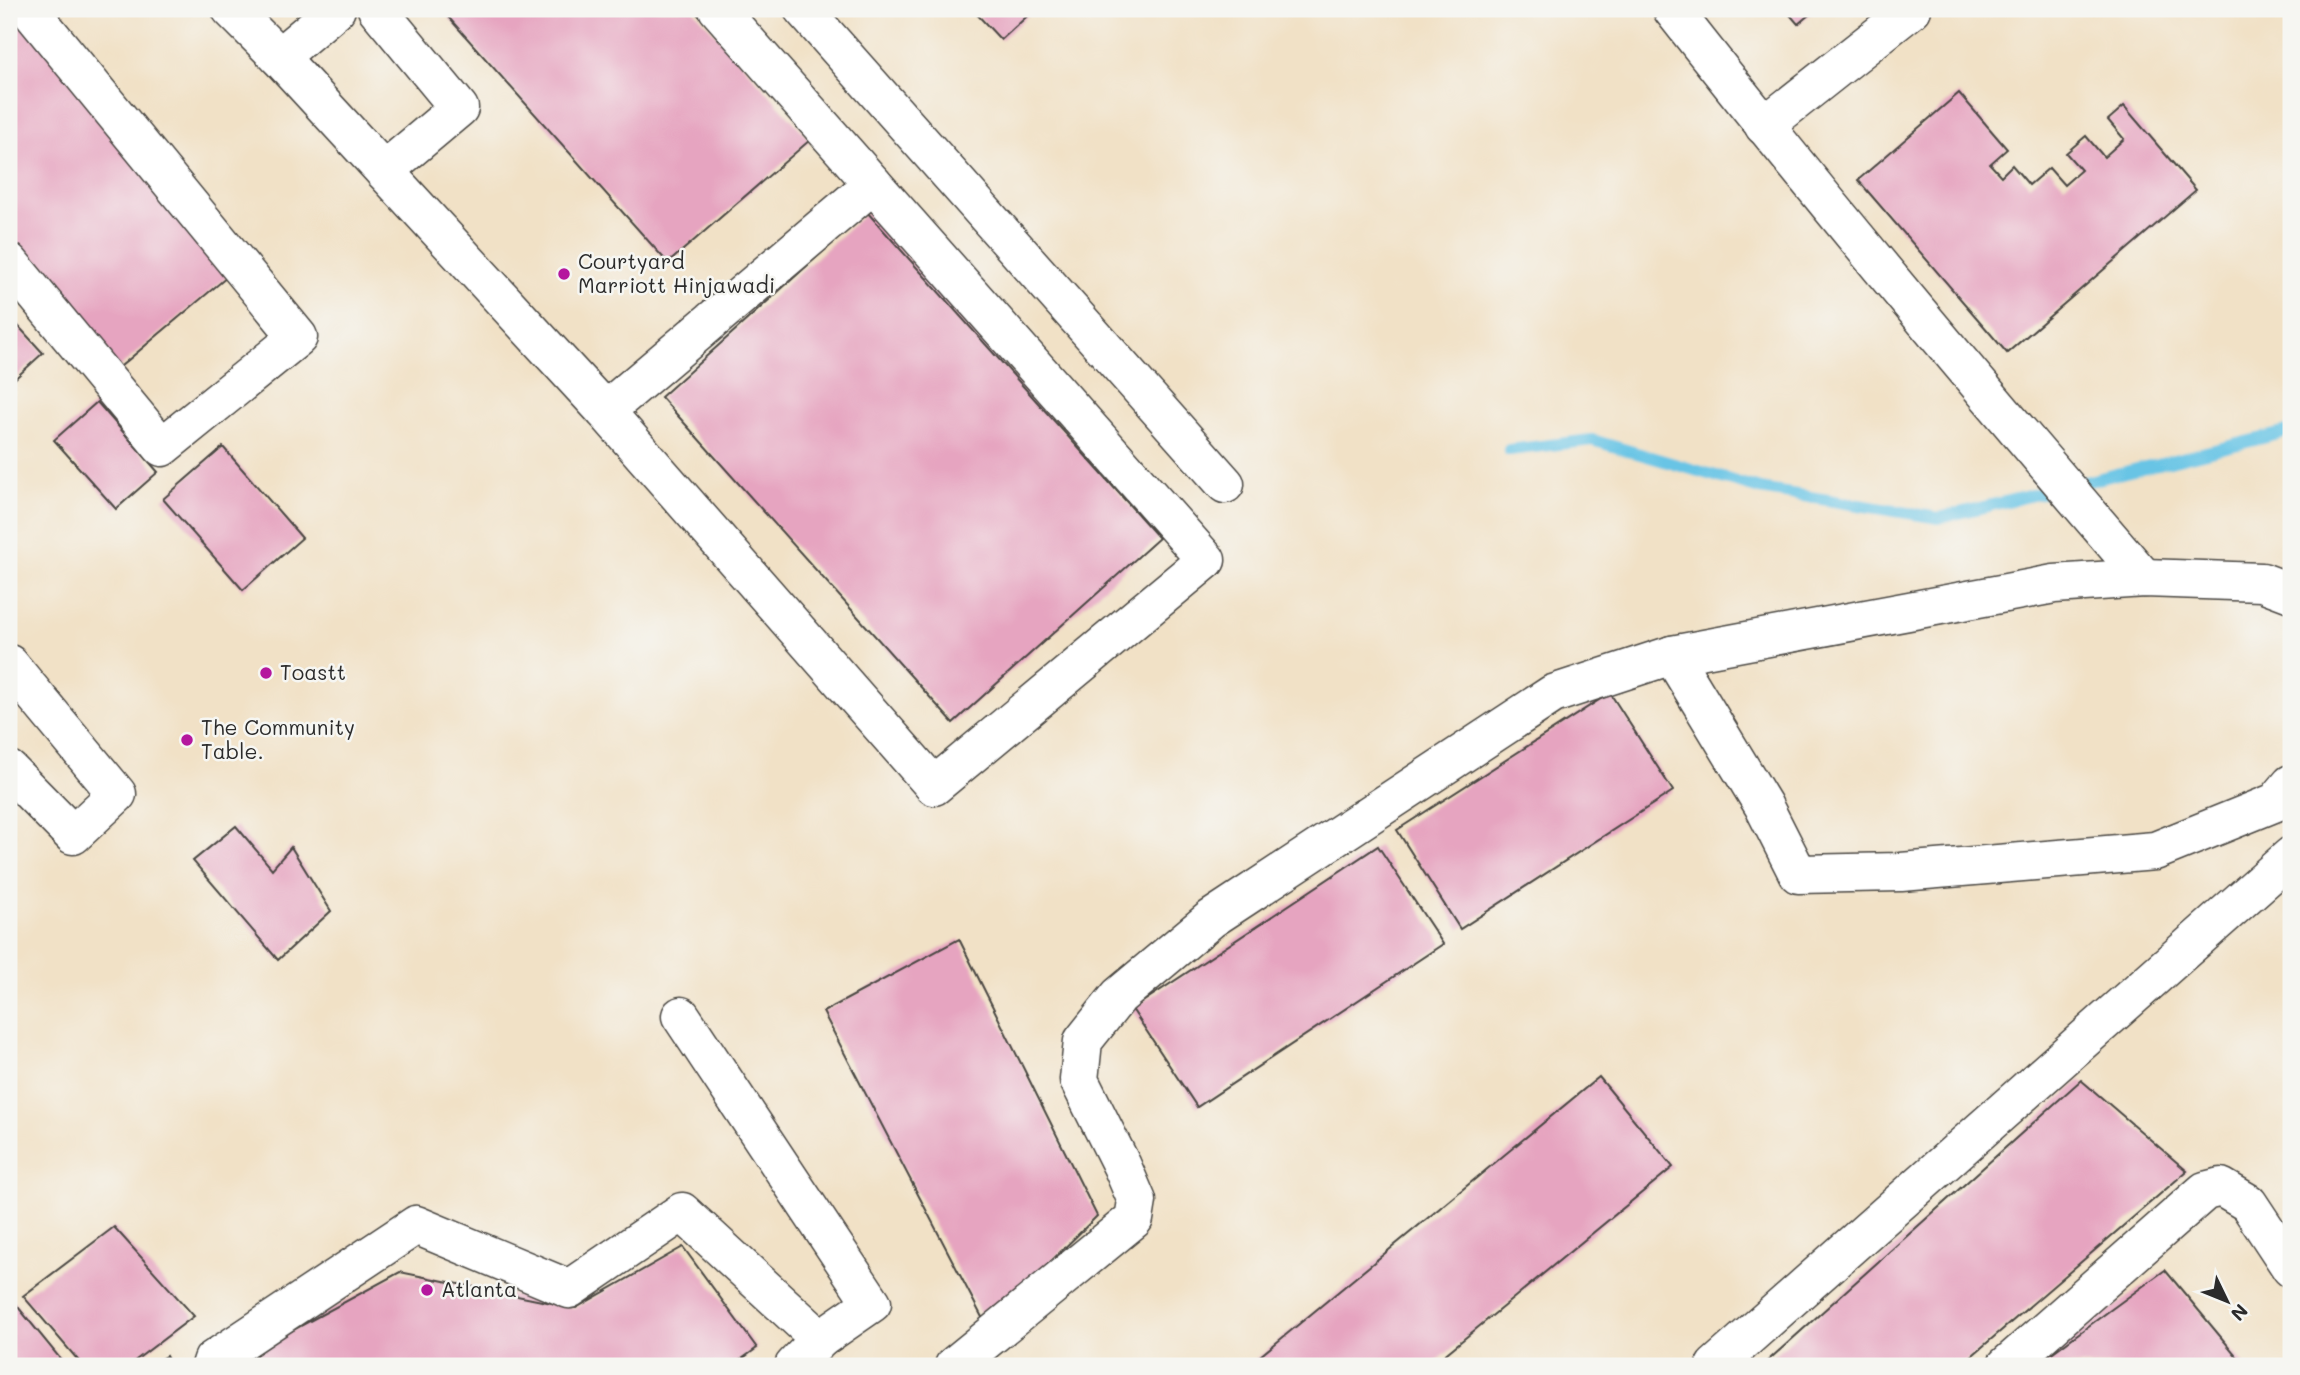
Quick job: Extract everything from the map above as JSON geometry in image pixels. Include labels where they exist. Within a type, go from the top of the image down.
[{"type":"street","points":[[9,262],[162,447],[298,337],[29,9]]},
{"type":"street","points":[[231,9],[279,57],[605,411],[934,786],[1206,559],[718,9]]},
{"type":"street","points":[[279,57],[336,9]]},
{"type":"street","points":[[377,9],[459,108],[384,171]]},
{"type":"street","points":[[803,9],[1225,484]]},
{"type":"street","points":[[1672,9],[1764,126],[2144,578]]},
{"type":"street","points":[[1764,126],[1912,9]]},
{"type":"street","points":[[605,411],[873,184]]},
{"type":"street","points":[[954,1366],[1135,1219],[1137,1201],[1079,1080],[1083,1041],[1119,996],[1211,919],[1553,694],[1672,655],[2054,584],[2144,578],[2262,582],[2291,593]]},
{"type":"street","points":[[1672,655],[1763,805],[1798,874],[1901,872],[2155,851],[2276,802],[2291,784]]},
{"type":"street","points":[[9,664],[117,794],[74,835],[9,770]]},
{"type":"street","points":[[1716,1366],[2291,856]]},
{"type":"street","points":[[681,1016],[872,1303],[820,1339],[794,1366]]},
{"type":"street","points":[[2006,1366],[2205,1191],[2221,1187],[2248,1203],[2291,1268]]},
{"type":"street","points":[[211,1366],[213,1360],[416,1225],[569,1289],[682,1212],[820,1339]]},
{"type":"building","points":[[9,9],[12,9],[233,272],[115,371],[9,255]]},
{"type":"building","points":[[441,9],[693,9],[810,140],[668,263]]},
{"type":"building","points":[[972,9],[1035,9],[1001,40]]},
{"type":"building","points":[[1785,9],[1816,9],[1798,24]]},
{"type":"building","points":[[1959,93],[2007,149],[1990,164],[2001,176],[2012,165],[2029,185],[2049,168],[2064,185],[2081,170],[2066,153],[2086,136],[2104,157],[2124,139],[2108,120],[2124,106],[2196,190],[2007,353],[1858,180]]},
{"type":"building","points":[[867,212],[1159,538],[953,723],[661,397]]},
{"type":"building","points":[[9,316],[43,353],[9,384]]},
{"type":"building","points":[[97,402],[158,472],[116,509],[54,440]]},
{"type":"building","points":[[223,447],[302,538],[243,590],[163,499]]},
{"type":"building","points":[[1610,693],[1673,791],[1460,929],[1397,830]]},
{"type":"building","points":[[236,826],[272,869],[291,847],[331,911],[278,960],[193,861]]},
{"type":"building","points":[[1378,846],[1443,944],[1197,1107],[1132,1009]]},
{"type":"building","points":[[959,939],[1097,1216],[986,1325],[823,1012]]},
{"type":"building","points":[[1599,1077],[1673,1167],[1431,1366],[1248,1366]]},
{"type":"building","points":[[2081,1080],[2187,1171],[1960,1366],[1762,1366]]},
{"type":"building","points":[[114,1227],[194,1316],[128,1366],[83,1366],[23,1296]]},
{"type":"building","name":"Atlanta","points":[[683,1247],[757,1348],[732,1366],[253,1366],[258,1349],[400,1272],[576,1308]]},
{"type":"building","points":[[2165,1270],[2245,1366],[2034,1366]]},
{"type":"building","points":[[9,1296],[63,1362],[58,1366],[9,1366]]},
{"type":"building","points":[[166,1356],[171,1366],[148,1366]]},
{"type":"waterway","points":[[1509,450],[1592,440],[1760,489],[1939,518],[2291,431]]},
{"type":"place","name":"Courtyard Marriott Hinjawadi","points":[[564,274]]},
{"type":"place","name":"Toastt","points":[[266,673]]},
{"type":"place","name":"The Community Table.","points":[[187,740]]},
{"type":"place","name":"Atlanta","points":[[427,1290]]}]
